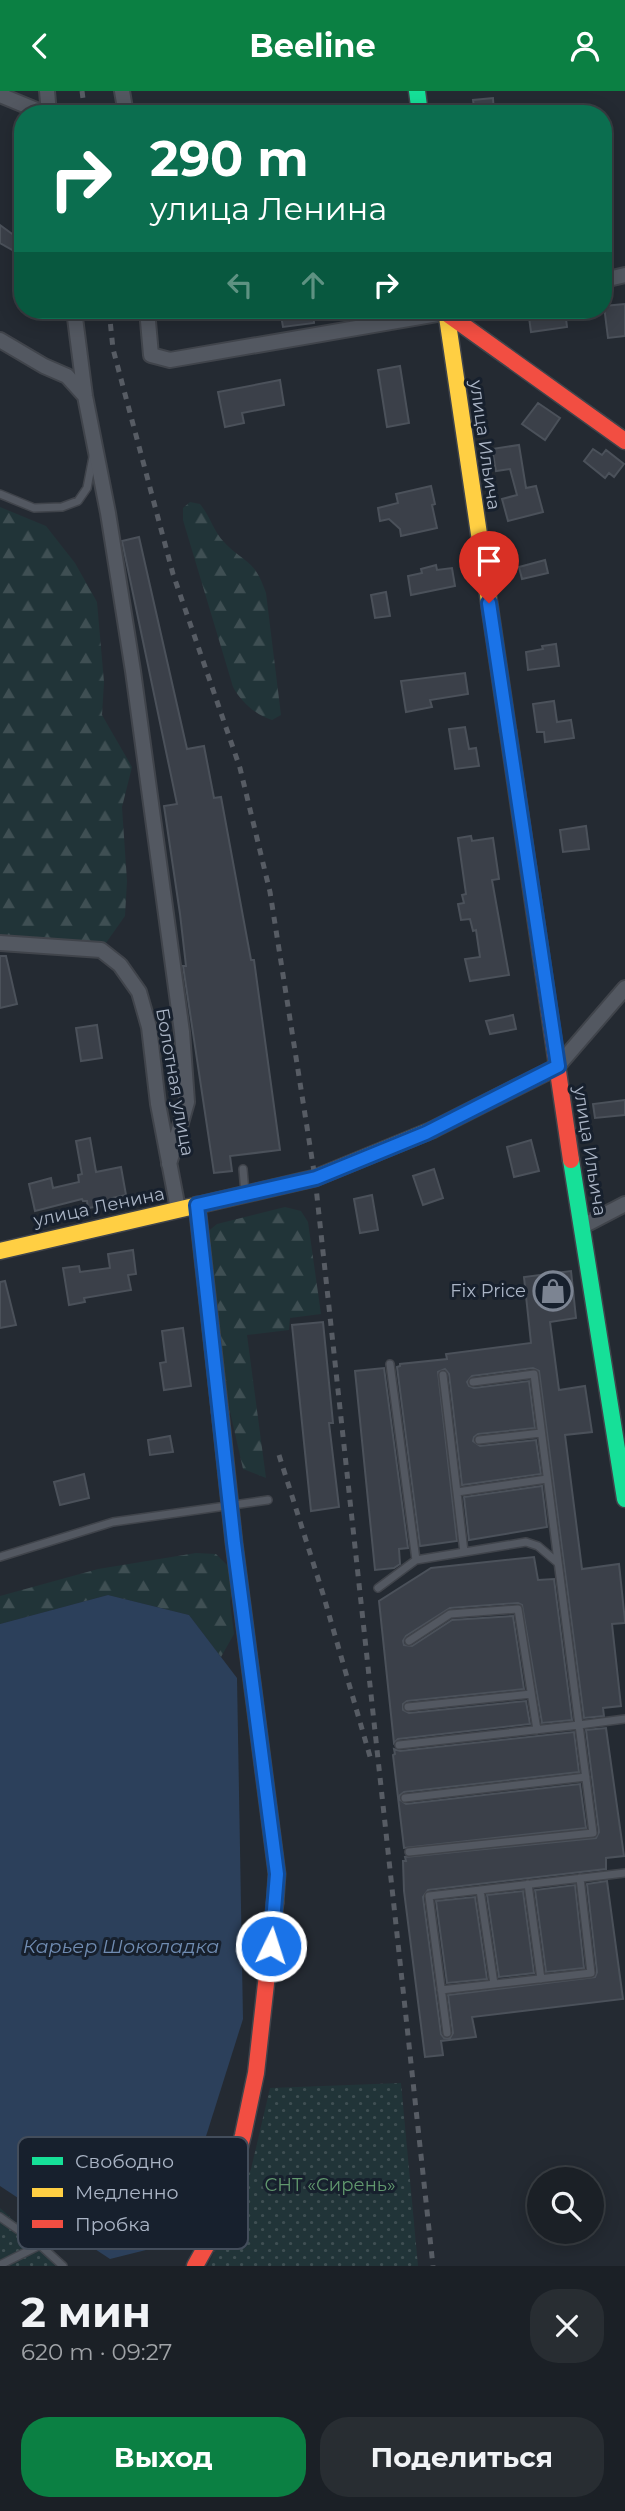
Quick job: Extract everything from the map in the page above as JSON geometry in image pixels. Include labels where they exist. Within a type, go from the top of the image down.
[{"type":"street","points":[[0,95],[25,105]]},
{"type":"street","points":[[75,319],[85,396],[110,524],[133,671],[182,1033],[187,1102],[169,1164]]},
{"type":"street","points":[[148,319],[151,355],[170,360],[405,319]]},
{"type":"street","name":"улица Ильича","points":[[452,319],[558,1066],[583,1226],[619,1419],[625,1499]]},
{"type":"street","points":[[462,319],[625,441]]},
{"type":"street","points":[[0,340],[67,376],[85,396]]},
{"type":"street","name":"Болотная улица","points":[[0,943],[101,950],[120,965],[139,992],[149,1027],[158,1104],[178,1209]]},
{"type":"street","points":[[558,1066],[625,988]]},
{"type":"street","name":"улица Ленина","points":[[0,1251],[316,1178],[426,1133],[558,1066]]},
{"type":"street","points":[[583,1226],[625,1204]]},
{"type":"street","points":[[197,1205],[277,1874],[269,1970],[256,2073],[242,2137]]},
{"type":"street","points":[[195,2266],[204,2249]]},
{"type":"lane","points":[[0,494],[34,508],[62,507],[78,501],[87,488],[95,446]]},
{"type":"lane","points":[[243,1169],[245,1194]]},
{"type":"lane","points":[[390,1364],[416,1560]]},
{"type":"lane","points":[[409,1852],[593,1833],[534,1374],[473,1382]]},
{"type":"lane","points":[[443,1375],[464,1552]]},
{"type":"lane","points":[[479,1440],[541,1433]]},
{"type":"lane","points":[[457,1492],[547,1479]]},
{"type":"lane","points":[[0,1557],[113,1522],[268,1500]]},
{"type":"lane","points":[[378,1588],[416,1560],[526,1542],[538,1546],[558,1564]]},
{"type":"lane","points":[[409,1640],[450,1614],[518,1609],[537,1730]]},
{"type":"lane","points":[[408,1707],[531,1694]]},
{"type":"lane","points":[[400,1745],[625,1719]]},
{"type":"lane","points":[[405,1798],[586,1777]]},
{"type":"lane","points":[[447,2033],[429,1896],[625,1873]]},
{"type":"lane","points":[[441,1990],[591,1973],[580,1878]]},
{"type":"lane","points":[[528,1884],[541,1979]]},
{"type":"lane","points":[[480,1890],[494,1984]]},
{"type":"lane","points":[[0,2217],[18,2230]]},
{"type":"lane","points":[[0,2265],[32,2249]]},
{"type":"lane","points":[[44,2249],[63,2266]]},
{"type":"green space","points":[[190,502],[200,504],[221,538],[249,563],[262,582],[266,593],[281,715],[272,720],[249,707],[233,687],[183,520],[183,508]]},
{"type":"green space","points":[[0,507],[46,526],[75,563],[97,602],[104,682],[102,715],[132,767],[122,807],[127,881],[125,916],[101,950],[0,943]]},
{"type":"green space","points":[[285,1207],[301,1211],[308,1222],[321,1314],[290,1318],[289,1330],[247,1335],[266,1478],[243,1469],[229,1407],[206,1233],[217,1224]]},
{"type":"green space","points":[[196,1553],[216,1554],[228,1566],[233,1586],[230,1602],[234,1634],[221,1657],[189,1615],[108,1595],[0,1624],[0,1596],[98,1569]]},
{"type":"green space","name":"СНТ «Сирень»","points":[[401,2083],[418,2266],[208,2266],[216,2249],[248,2249],[248,2176],[270,2088]]},
{"type":"green space","points":[[0,2208],[18,2224],[18,2249],[46,2249],[65,2266],[0,2266]]},
{"type":"water","name":"Карьер Шоколадка","points":[[108,1595],[189,1615],[237,1678],[243,2019],[206,2137],[18,2137],[18,2198],[0,2186],[0,1624]]},
{"type":"water","name":"Карьер Шоколадка","points":[[95,2249],[150,2249],[110,2259]]},
{"type":"building","points":[[493,98],[493,105],[474,105],[473,100]]},
{"type":"building","points":[[0,225],[14,235],[14,251],[0,243]]},
{"type":"building","points":[[625,304],[625,336],[608,338],[606,319],[612,319],[612,305]]},
{"type":"building","points":[[282,319],[314,319],[314,323],[283,327]]},
{"type":"building","points":[[529,319],[566,319],[567,327],[531,332]]},
{"type":"building","points":[[400,366],[409,423],[387,427],[378,370]]},
{"type":"building","points":[[280,380],[284,405],[242,413],[244,423],[225,427],[218,392]]},
{"type":"building","points":[[538,403],[560,418],[545,440],[522,424]]},
{"type":"building","points":[[519,445],[526,488],[536,486],[543,512],[508,521],[502,499],[517,495],[510,469],[496,471],[492,449]]},
{"type":"building","points":[[593,449],[602,455],[606,450],[624,464],[614,477],[609,473],[605,478],[584,461]]},
{"type":"building","points":[[431,486],[437,528],[401,536],[400,529],[389,519],[380,521],[378,508],[398,503],[396,494]]},
{"type":"building","points":[[139,537],[187,749],[204,746],[214,798],[221,797],[251,960],[254,960],[280,1150],[230,1156],[232,1171],[214,1173],[183,966],[186,966],[180,914],[164,806],[177,804],[122,541]]},
{"type":"building","points":[[545,560],[548,573],[522,579],[519,567]]},
{"type":"building","points":[[436,565],[437,570],[452,568],[455,586],[411,595],[408,576],[422,573],[421,569]]},
{"type":"building","points":[[386,592],[390,616],[375,618],[371,595]]},
{"type":"building","points":[[556,644],[559,666],[528,670],[526,652]]},
{"type":"building","points":[[465,673],[468,694],[430,700],[432,707],[406,712],[401,681]]},
{"type":"building","points":[[554,701],[557,722],[571,720],[574,738],[545,742],[544,732],[537,732],[533,704]]},
{"type":"building","points":[[465,727],[469,749],[476,748],[479,766],[455,769],[449,729]]},
{"type":"building","points":[[586,826],[589,849],[563,852],[560,830]]},
{"type":"building","points":[[471,836],[472,841],[493,838],[499,879],[492,880],[509,975],[470,981],[465,959],[480,957],[476,930],[473,931],[470,919],[461,920],[458,904],[464,903],[462,895],[466,894],[458,838]]},
{"type":"building","points":[[0,956],[6,956],[17,1004],[0,1008]]},
{"type":"building","points":[[513,1015],[516,1029],[490,1034],[486,1021]]},
{"type":"building","points":[[97,1025],[102,1058],[81,1061],[76,1028]]},
{"type":"building","points":[[625,1100],[625,1115],[595,1118],[593,1104]]},
{"type":"building","points":[[90,1138],[96,1172],[121,1167],[126,1195],[112,1198],[113,1204],[88,1208],[87,1201],[82,1199],[35,1211],[29,1184],[51,1178],[53,1188],[79,1182],[78,1175],[82,1174],[76,1141]]},
{"type":"building","points":[[531,1140],[539,1171],[514,1177],[507,1147]]},
{"type":"building","points":[[434,1169],[443,1198],[423,1205],[413,1176]]},
{"type":"building","points":[[372,1195],[378,1230],[360,1233],[354,1199]]},
{"type":"building","points":[[133,1250],[136,1274],[128,1275],[131,1290],[84,1298],[85,1302],[69,1305],[63,1268],[79,1266],[80,1272],[110,1268],[108,1254]]},
{"type":"building","points":[[571,1271],[576,1318],[550,1322],[559,1390],[585,1386],[592,1432],[565,1435],[582,1569],[619,1564],[625,1621],[612,1624],[621,1706],[603,1708],[604,1716],[584,1718],[539,1371],[533,1368],[472,1376],[467,1382],[474,1388],[529,1381],[535,1428],[478,1434],[473,1441],[480,1446],[536,1440],[541,1474],[462,1485],[449,1374],[445,1369],[438,1372],[457,1541],[420,1546],[397,1367],[400,1364],[447,1359],[446,1354],[531,1343],[524,1277]]},
{"type":"building","points":[[5,1281],[16,1325],[0,1328],[0,1282]]},
{"type":"building","points":[[323,1322],[333,1423],[329,1423],[339,1507],[311,1511],[292,1325]]},
{"type":"building","points":[[183,1328],[191,1386],[164,1390],[160,1363],[166,1362],[162,1331]]},
{"type":"building","points":[[384,1368],[408,1548],[399,1549],[400,1564],[394,1568],[375,1570],[355,1371]]},
{"type":"building","points":[[170,1436],[173,1452],[150,1455],[148,1440]]},
{"type":"building","points":[[84,1474],[89,1498],[60,1505],[54,1482]]},
{"type":"building","points":[[542,1486],[547,1527],[469,1540],[464,1497]]},
{"type":"building","points":[[534,1557],[538,1580],[554,1579],[572,1720],[542,1723],[522,1605],[518,1603],[450,1608],[406,1636],[404,1645],[412,1646],[452,1620],[513,1616],[524,1689],[407,1701],[403,1704],[403,1710],[409,1713],[526,1701],[530,1724],[398,1739],[394,1743],[379,1601],[431,1568]]},
{"type":"building","points":[[606,1728],[624,1856],[606,1858],[606,1869],[428,1890],[423,1897],[441,2034],[444,2038],[450,2038],[453,2033],[448,1995],[595,1977],[597,1972],[587,1884],[607,1881],[623,1999],[472,2017],[476,2037],[441,2041],[443,2055],[425,2057],[404,1891],[405,1857],[596,1838],[599,1832],[586,1730]]},
{"type":"building","points":[[574,1732],[579,1772],[404,1792],[399,1799],[406,1804],[580,1784],[586,1828],[404,1848],[393,1755],[394,1749],[400,1751]]},
{"type":"building","points":[[575,1885],[584,1968],[546,1972],[535,1890]]},
{"type":"building","points":[[523,1891],[534,1973],[499,1977],[487,1895]]},
{"type":"building","points":[[475,1897],[487,1979],[447,1983],[436,1901]]},
{"type":"railway","points":[[82,91],[84,105]]},
{"type":"railway","points":[[110,319],[113,349],[173,574],[240,768],[270,892],[315,1178],[433,2266]]},
{"type":"railway","points":[[279,1455],[371,1760]]},
{"type":"traffic: fast","points":[[417,91],[419,105]]},
{"type":"traffic: fast","points":[[571,1160],[625,1499]]},
{"type":"traffic: fast","points":[[220,1412],[234,1543],[277,1874],[275,1903]]},
{"type":"traffic: slow","points":[[447,319],[508,731]]},
{"type":"traffic: slow","points":[[0,1251],[315,1178],[432,1130]]},
{"type":"traffic: jam","points":[[454,319],[625,441]]},
{"type":"traffic: jam","points":[[508,731],[571,1160]]},
{"type":"traffic: jam","points":[[432,1130],[557,1067]]},
{"type":"traffic: jam","points":[[197,1205],[220,1412]]},
{"type":"traffic: jam","points":[[242,2137],[256,2073],[275,1903]]},
{"type":"traffic: jam","points":[[195,2266],[204,2249]]},
{"type":"place","name":"Fix Price","points":[[553,1291]]},
{"type":"route","points":[[271,1946],[277,1874],[234,1543],[197,1205],[316,1178],[426,1133],[558,1066],[489,603]]}]
